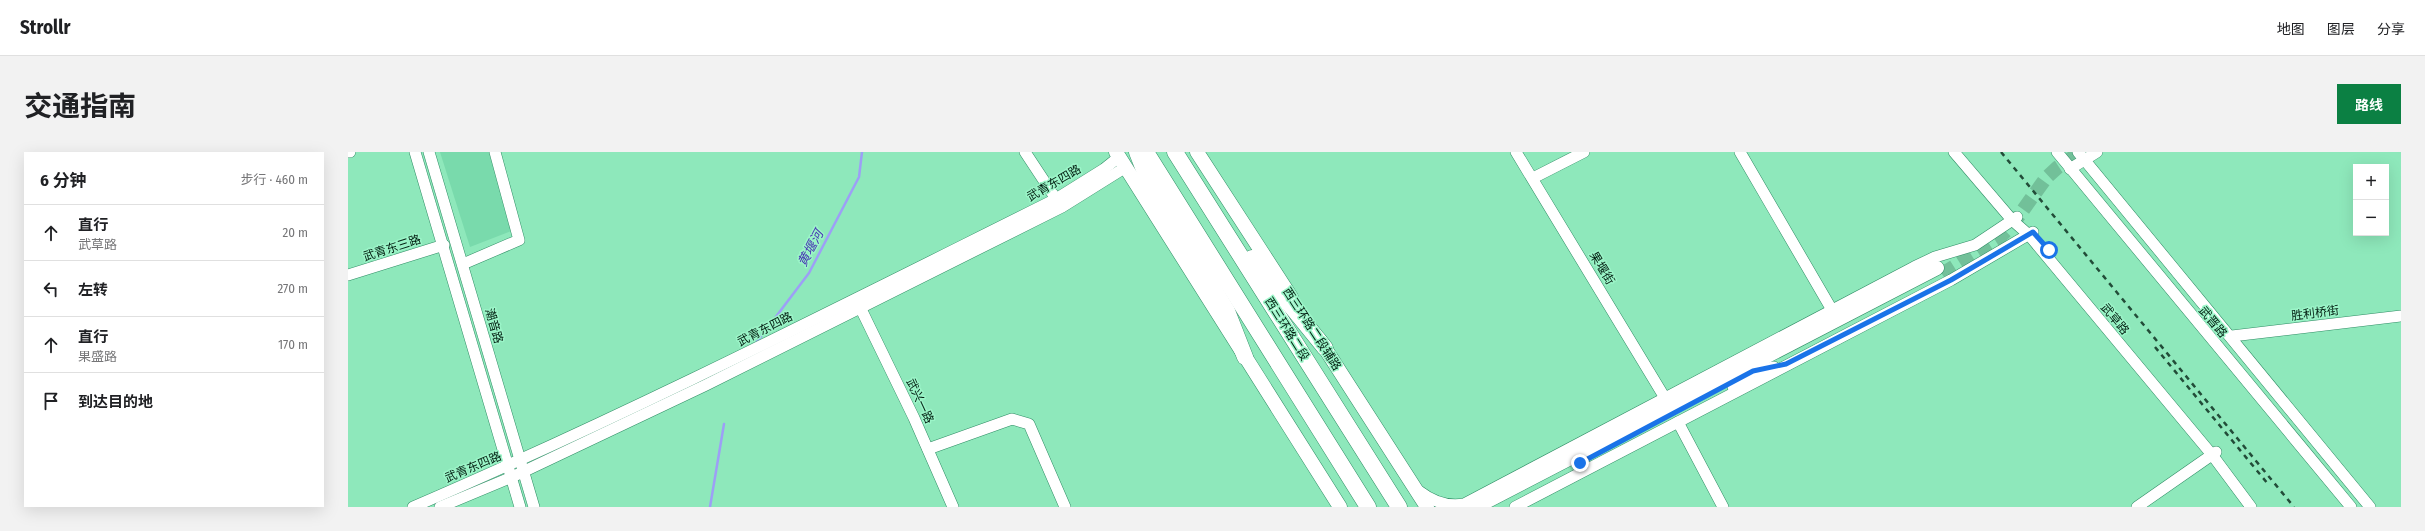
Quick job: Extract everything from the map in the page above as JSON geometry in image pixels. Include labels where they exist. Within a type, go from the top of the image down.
[{"type":"highway","points":[[1137,152],[1148,180],[1227,311],[1245,356]]},
{"type":"highway","points":[[1146,152],[1368,507]]},
{"type":"highway","name":"西三环路二段","points":[[1175,152],[1399,507]]},
{"type":"highway","points":[[1203,196],[1325,348]]},
{"type":"main road","name":"西三环路二段辅路","points":[[1197,152],[1427,507]]},
{"type":"main road","points":[[1120,159],[1340,507]]},
{"type":"main road","points":[[1495,507],[1578,459],[1939,271]]},
{"type":"main road","points":[[1476,507],[1578,459]]},
{"type":"street","name":"潮音路","points":[[415,152],[444,244],[520,507]]},
{"type":"street","name":"潮音路","points":[[429,152],[534,507]]},
{"type":"street","points":[[463,264],[519,240],[495,152]]},
{"type":"street","points":[[1025,152],[1059,203]]},
{"type":"street","name":"果堰街","points":[[1516,152],[1665,398]]},
{"type":"street","points":[[1533,178],[1584,152]]},
{"type":"street","points":[[1740,152],[1832,310]]},
{"type":"street","name":"武草路","points":[[1954,152],[2014,218],[2031,234],[2258,507]]},
{"type":"street","name":"武草路","points":[[1962,152],[2014,218]]},
{"type":"street","name":"武晋路","points":[[2057,152],[2351,507]]},
{"type":"street","points":[[2070,169],[2081,156],[2097,152]]},
{"type":"street","name":"武晋路","points":[[2081,156],[2232,336],[2370,507]]},
{"type":"street","name":"武青东四路","points":[[440,507],[512,478],[706,385],[860,307],[1059,203],[1104,169],[1120,159]]},
{"type":"street","name":"武青东四路","points":[[414,507],[520,461],[676,388],[1059,203]]},
{"type":"street","points":[[1414,486],[1436,502],[1456,506],[1464,504],[1935,257],[1975,244],[2014,218]]},
{"type":"street","points":[[1515,507],[1709,406],[1786,364],[1951,280],[2031,234]]},
{"type":"street","name":"武青东三路","points":[[348,275],[444,244]]},
{"type":"street","name":"武兴一路","points":[[860,307],[928,449],[953,507]]},
{"type":"street","name":"胜利桥街","points":[[2232,336],[2401,316]]},
{"type":"street","points":[[1709,406],[1751,368],[1777,339]]},
{"type":"street","points":[[1698,380],[1751,368],[1786,364]]},
{"type":"street","points":[[928,449],[1012,419],[1029,424],[1064,507]]},
{"type":"street","points":[[1678,422],[1723,507]]},
{"type":"street","points":[[2137,507],[2214,454]]},
{"type":"street","name":"武草路","points":[[2214,454],[2251,507]]},
{"type":"shaded area","points":[[440,152],[489,152],[511,231],[470,247]]},
{"type":"waterway","name":"黄堰河","points":[[756,343],[809,273],[859,177],[862,152]]},
{"type":"waterway","name":"黄堰河","points":[[710,507],[724,424]]},
{"type":"tunnel","points":[[1942,274],[1998,239],[2013,224],[2046,178],[2058,167],[2081,152]]},
{"type":"railway","points":[[2001,152],[2294,507]]},
{"type":"railway","points":[[2155,347],[2268,484]]},
{"type":"route","points":[[1580,463],[1753,371],[1786,364],[1951,280],[2029,236],[2033,232],[2049,250]]}]
